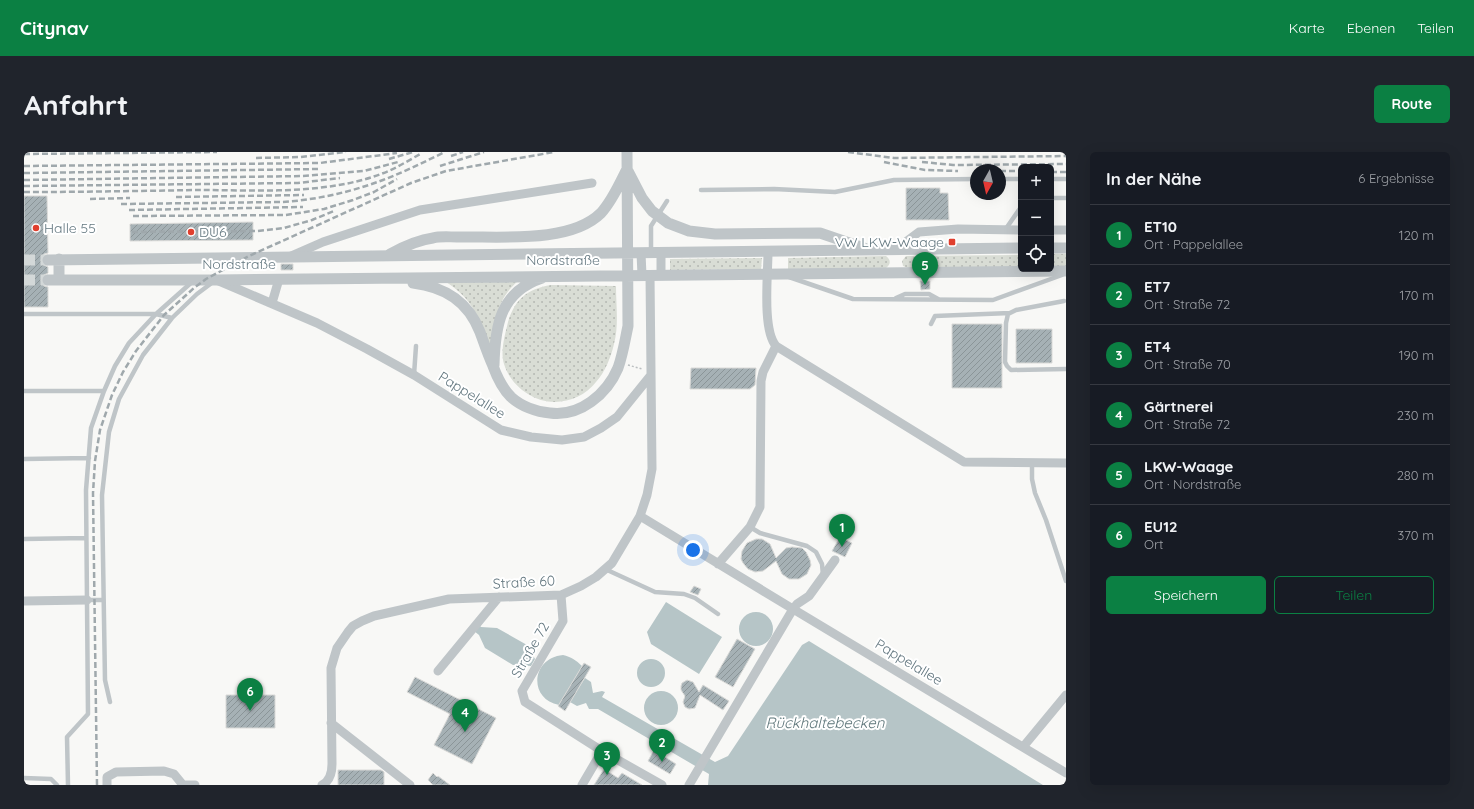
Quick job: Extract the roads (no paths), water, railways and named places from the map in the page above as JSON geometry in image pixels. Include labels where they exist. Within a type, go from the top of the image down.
[{"type":"street","points":[[367,278],[425,284],[438,288],[456,298],[471,315],[480,332],[484,348],[503,387],[512,397],[524,406],[539,412],[553,414],[568,412],[582,407],[593,400],[605,389],[612,378],[620,363],[628,326],[627,152]]},
{"type":"street","points":[[627,168],[642,198],[652,211],[668,223],[689,231],[716,234],[820,233],[872,251]]},
{"type":"street","points":[[386,256],[401,248],[433,237],[551,235],[571,231],[601,213],[611,200],[627,168]]},
{"type":"street","points":[[290,256],[323,242],[420,210],[592,183]]},
{"type":"street","points":[[895,250],[919,232],[958,230],[1018,230]]},
{"type":"street","points":[[1054,230],[1066,230]]},
{"type":"street","name":"Nordstraße","points":[[1018,248],[53,260],[54,280],[216,280],[551,275],[1066,272]]},
{"type":"street","points":[[1054,248],[1066,248]]},
{"type":"street","points":[[768,252],[773,274],[767,323],[772,341],[776,346],[964,462],[1066,463]]},
{"type":"street","points":[[651,253],[651,275]]},
{"type":"street","points":[[651,253],[651,275]]},
{"type":"street","points":[[493,368],[494,349],[498,326],[507,301],[523,286],[551,275]]},
{"type":"street","name":"Straße 60","points":[[322,785],[329,779],[332,772],[330,679],[333,657],[342,640],[354,626],[374,616],[449,599],[561,595],[596,577],[612,563],[640,516],[647,496],[652,469],[651,275]]},
{"type":"street","points":[[272,303],[279,279]]},
{"type":"street","name":"Pappelallee","points":[[216,280],[317,322],[414,375],[502,430],[531,437],[562,440],[584,437],[602,428],[616,417],[651,374]]},
{"type":"street","points":[[718,564],[750,527],[760,507],[761,381],[763,372],[776,346]]},
{"type":"street","name":"Pappelallee","points":[[640,516],[1066,772]]},
{"type":"street","points":[[689,785],[793,609],[797,604],[809,596],[835,560]]},
{"type":"street","name":"Straße 72","points":[[561,595],[563,622],[522,691],[526,702],[602,751],[662,785]]},
{"type":"street","points":[[438,671],[498,598]]},
{"type":"street","points":[[24,601],[87,600]]},
{"type":"street","points":[[1023,747],[1066,695]]},
{"type":"street","points":[[331,723],[410,785]]},
{"type":"street","points":[[582,785],[602,751]]},
{"type":"street","points":[[107,785],[107,777],[116,772],[164,771],[174,774],[183,785],[195,785]]},
{"type":"lane","points":[[701,190],[774,189],[835,192],[894,180],[970,179]]},
{"type":"lane","points":[[1006,179],[1018,179]]},
{"type":"lane","points":[[1054,179],[1066,179]]},
{"type":"lane","points":[[1054,198],[1066,198]]},
{"type":"lane","points":[[651,253],[651,226],[667,201]]},
{"type":"lane","points":[[1005,230],[1018,211]]},
{"type":"lane","points":[[773,274],[853,299],[993,300],[1066,272]]},
{"type":"lane","points":[[68,785],[67,737],[88,714],[86,490],[91,428],[104,391],[129,343],[156,314],[197,279]]},
{"type":"lane","points":[[110,702],[105,680],[102,495],[109,432],[119,399],[143,355],[172,318],[197,294],[216,280]]},
{"type":"lane","points":[[931,324],[935,316],[1010,313],[1016,310],[1064,301]]},
{"type":"lane","points":[[1010,313],[1008,314],[1006,323],[1005,362],[1007,366],[1011,370],[1066,369]]},
{"type":"lane","points":[[24,314],[156,314],[172,318]]},
{"type":"lane","points":[[414,375],[416,346]]},
{"type":"lane","points":[[24,391],[104,391]]},
{"type":"lane","points":[[24,459],[88,458]]},
{"type":"lane","points":[[1032,463],[1032,479],[1035,493],[1046,520],[1066,581]]},
{"type":"lane","points":[[750,527],[760,533],[807,546],[816,552],[822,564],[823,577]]},
{"type":"lane","points":[[24,539],[86,538]]},
{"type":"lane","points":[[605,569],[656,592],[684,594],[695,598],[718,614]]},
{"type":"lane","points":[[87,600],[103,600]]},
{"type":"lane","points":[[24,778],[51,779],[57,785]]},
{"type":"water","points":[[666,602],[722,637],[699,674],[651,644],[647,632]]},
{"type":"water","points":[[756,612],[768,617],[773,629],[768,641],[756,646],[744,641],[739,629],[744,617]]},
{"type":"water","points":[[479,625],[481,627],[497,628],[527,645],[535,659],[531,666],[513,665],[485,648],[479,635],[474,631]]},
{"type":"water","name":"Rückhaltebecken","points":[[809,641],[1043,785],[708,785],[709,774],[598,709],[589,709],[586,703],[577,706],[570,702],[585,678],[591,682],[593,693],[602,691],[605,692],[602,697],[715,762],[728,756],[802,645]]},
{"type":"water","points":[[563,655],[573,659],[582,666],[559,705],[549,701],[542,695],[538,687],[537,679],[539,671],[545,663],[552,658]]},
{"type":"water","points":[[651,659],[657,660],[661,663],[664,667],[664,679],[661,683],[657,686],[651,687],[645,686],[641,683],[638,679],[637,673],[638,667],[641,663],[645,660]]},
{"type":"water","points":[[661,691],[673,696],[678,708],[673,720],[661,725],[649,720],[644,708],[649,696]]},
{"type":"tunnel","points":[[24,260],[48,260]]},
{"type":"tunnel","points":[[24,280],[48,280]]},
{"type":"railway","points":[[24,154],[217,152]]},
{"type":"railway","points":[[256,158],[300,157],[346,152]]},
{"type":"railway","points":[[389,159],[413,152]]},
{"type":"railway","points":[[121,204],[282,202],[333,195],[399,174],[445,152]]},
{"type":"railway","points":[[451,156],[463,152]]},
{"type":"railway","points":[[440,166],[484,152]]},
{"type":"railway","points":[[97,785],[93,493],[95,461],[100,430],[112,395],[123,372],[136,351],[164,315],[194,288],[206,279],[249,256],[411,183],[446,171],[554,152]]},
{"type":"railway","points":[[848,152],[894,158],[1066,156]]},
{"type":"railway","points":[[24,166],[320,163],[397,153]]},
{"type":"railway","points":[[24,192],[296,190],[322,188],[370,178],[393,169],[422,153]]},
{"type":"railway","points":[[24,180],[303,176],[364,171],[398,162]]},
{"type":"railway","points":[[884,162],[925,170],[958,171]]},
{"type":"railway","points":[[922,162],[953,165],[1066,164]]},
{"type":"railway","points":[[24,173],[320,169]]},
{"type":"railway","points":[[1006,171],[1018,171]]},
{"type":"railway","points":[[1054,172],[1066,172]]},
{"type":"railway","points":[[24,186],[298,183],[340,178]]},
{"type":"railway","points":[[133,216],[286,215],[324,209],[353,200],[374,192],[397,179]]},
{"type":"railway","points":[[176,197],[304,195]]},
{"type":"railway","points":[[90,199],[130,198]]},
{"type":"railway","points":[[129,210],[303,207]]},
{"type":"railway","points":[[132,232],[257,231],[284,228],[312,220],[334,211]]},
{"type":"place","name":"Halle 55","points":[[36,228]]},
{"type":"place","name":"DU6","points":[[191,232]]},
{"type":"place","name":"VW LKW-Waage","points":[[952,242]]},
{"type":"place","name":"LKW-Waage","points":[[925,285]]},
{"type":"place","name":"ET10","points":[[842,547]]},
{"type":"place","name":"EU12","points":[[250,711]]},
{"type":"place","name":"Gärtnerei","points":[[465,732]]},
{"type":"place","name":"ET7","points":[[662,762]]},
{"type":"place","name":"ET4","points":[[607,775]]}]
